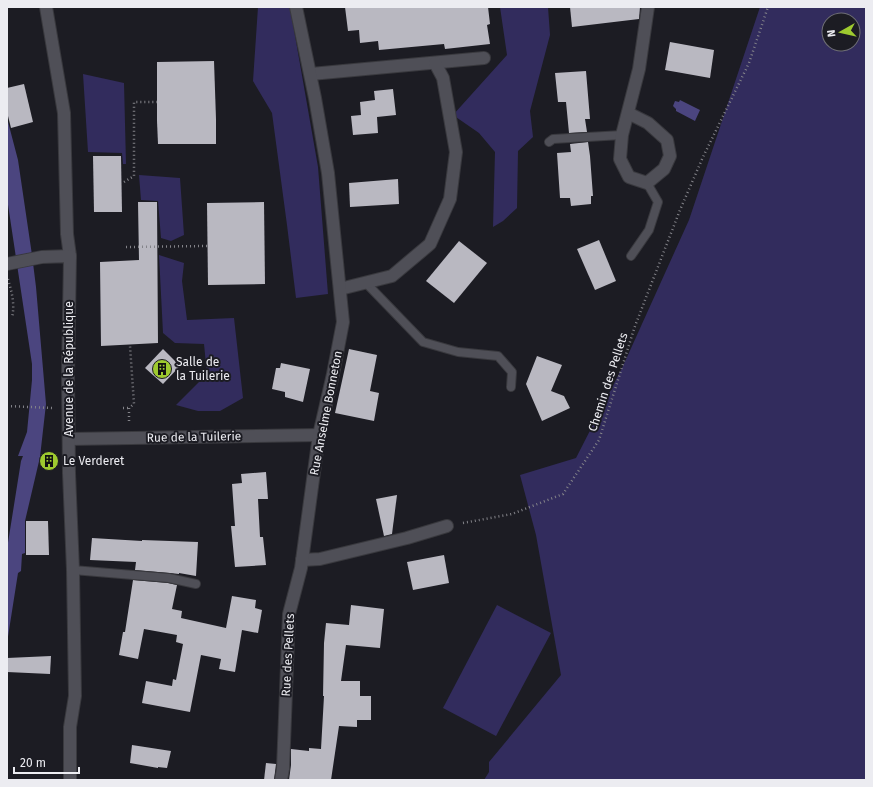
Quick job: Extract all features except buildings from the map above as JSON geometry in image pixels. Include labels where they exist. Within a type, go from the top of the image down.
[{"type":"street","name":"Avenue de la République","points":[[46,7],[64,113],[67,234],[70,256],[68,375],[69,485],[73,570],[75,696],[70,727],[70,780]]},
{"type":"street","name":"Rue Anselme Bonneton","points":[[296,7],[303,44],[311,74],[328,173],[344,322],[319,435],[302,560]]},
{"type":"street","points":[[628,113],[648,123],[667,140],[670,156],[664,169],[646,183],[629,177],[620,159],[622,135],[639,69],[648,7]]},
{"type":"street","points":[[311,74],[484,58]]},
{"type":"street","points":[[340,289],[392,276],[430,244],[450,199],[456,152],[443,78],[435,63]]},
{"type":"street","points":[[8,267],[42,257],[70,256]]},
{"type":"street","name":"Rue de la Tuilerie","points":[[69,439],[319,435]]},
{"type":"street","points":[[302,560],[320,559],[407,538],[446,526]]},
{"type":"street","name":"Rue des Pellets","points":[[282,780],[289,614],[302,560]]},
{"type":"lane","points":[[549,142],[553,139],[622,135]]},
{"type":"lane","points":[[631,256],[649,230],[658,202],[646,183]]},
{"type":"lane","points":[[366,283],[423,342],[458,352],[498,356],[512,372],[512,387]]},
{"type":"lane","points":[[73,570],[169,578],[196,584]]},
{"type":"path","name":"Chemin des Pellets","points":[[446,526],[512,514],[563,494],[599,440],[635,326],[680,210],[703,157],[749,63],[768,7]]},
{"type":"path","points":[[124,182],[134,176],[134,102],[157,102]]},
{"type":"path","points":[[126,247],[207,246]]},
{"type":"path","points":[[8,267],[13,296],[12,318]]},
{"type":"path","points":[[123,408],[129,408],[134,404],[130,346]]},
{"type":"path","points":[[7,406],[47,407]]},
{"type":"path","points":[[129,408],[130,438]]},
{"type":"shaded area","points":[[258,7],[290,7],[318,167],[328,294],[296,298],[272,113],[253,81]]},
{"type":"shaded area","points":[[500,7],[548,7],[550,35],[530,111],[533,137],[518,151],[517,208],[503,221],[493,227],[495,152],[479,133],[453,115],[507,55]]},
{"type":"shaded area","points":[[760,7],[866,7],[866,780],[484,780],[489,772],[489,762],[561,675],[536,535],[520,475],[576,458],[623,366],[689,220]]},
{"type":"shaded area","points":[[83,74],[124,83],[126,164],[123,164],[122,153],[88,152]]},
{"type":"shaded area","points":[[680,100],[700,110],[695,121],[676,111],[673,106],[675,101],[679,102]]},
{"type":"shaded area","name":"Le Verderet","points":[[7,118],[18,160],[32,255],[46,404],[40,457],[25,521],[25,553],[22,554],[21,571],[18,573],[7,643],[7,549],[23,456],[18,456],[27,432],[32,364],[7,198]]},
{"type":"shaded area","points":[[139,175],[180,178],[184,235],[171,241],[161,238],[158,201],[141,200]]},
{"type":"shaded area","points":[[159,255],[184,263],[182,281],[187,320],[234,318],[243,398],[220,411],[198,411],[176,405],[207,374],[204,344],[175,343],[163,333]]},
{"type":"shaded area","points":[[497,605],[551,633],[496,736],[443,708]]},
{"type":"place","name":"Salle de la Tuilerie","points":[[162,369]]},
{"type":"place","name":"Le Verderet","points":[[49,461]]}]
